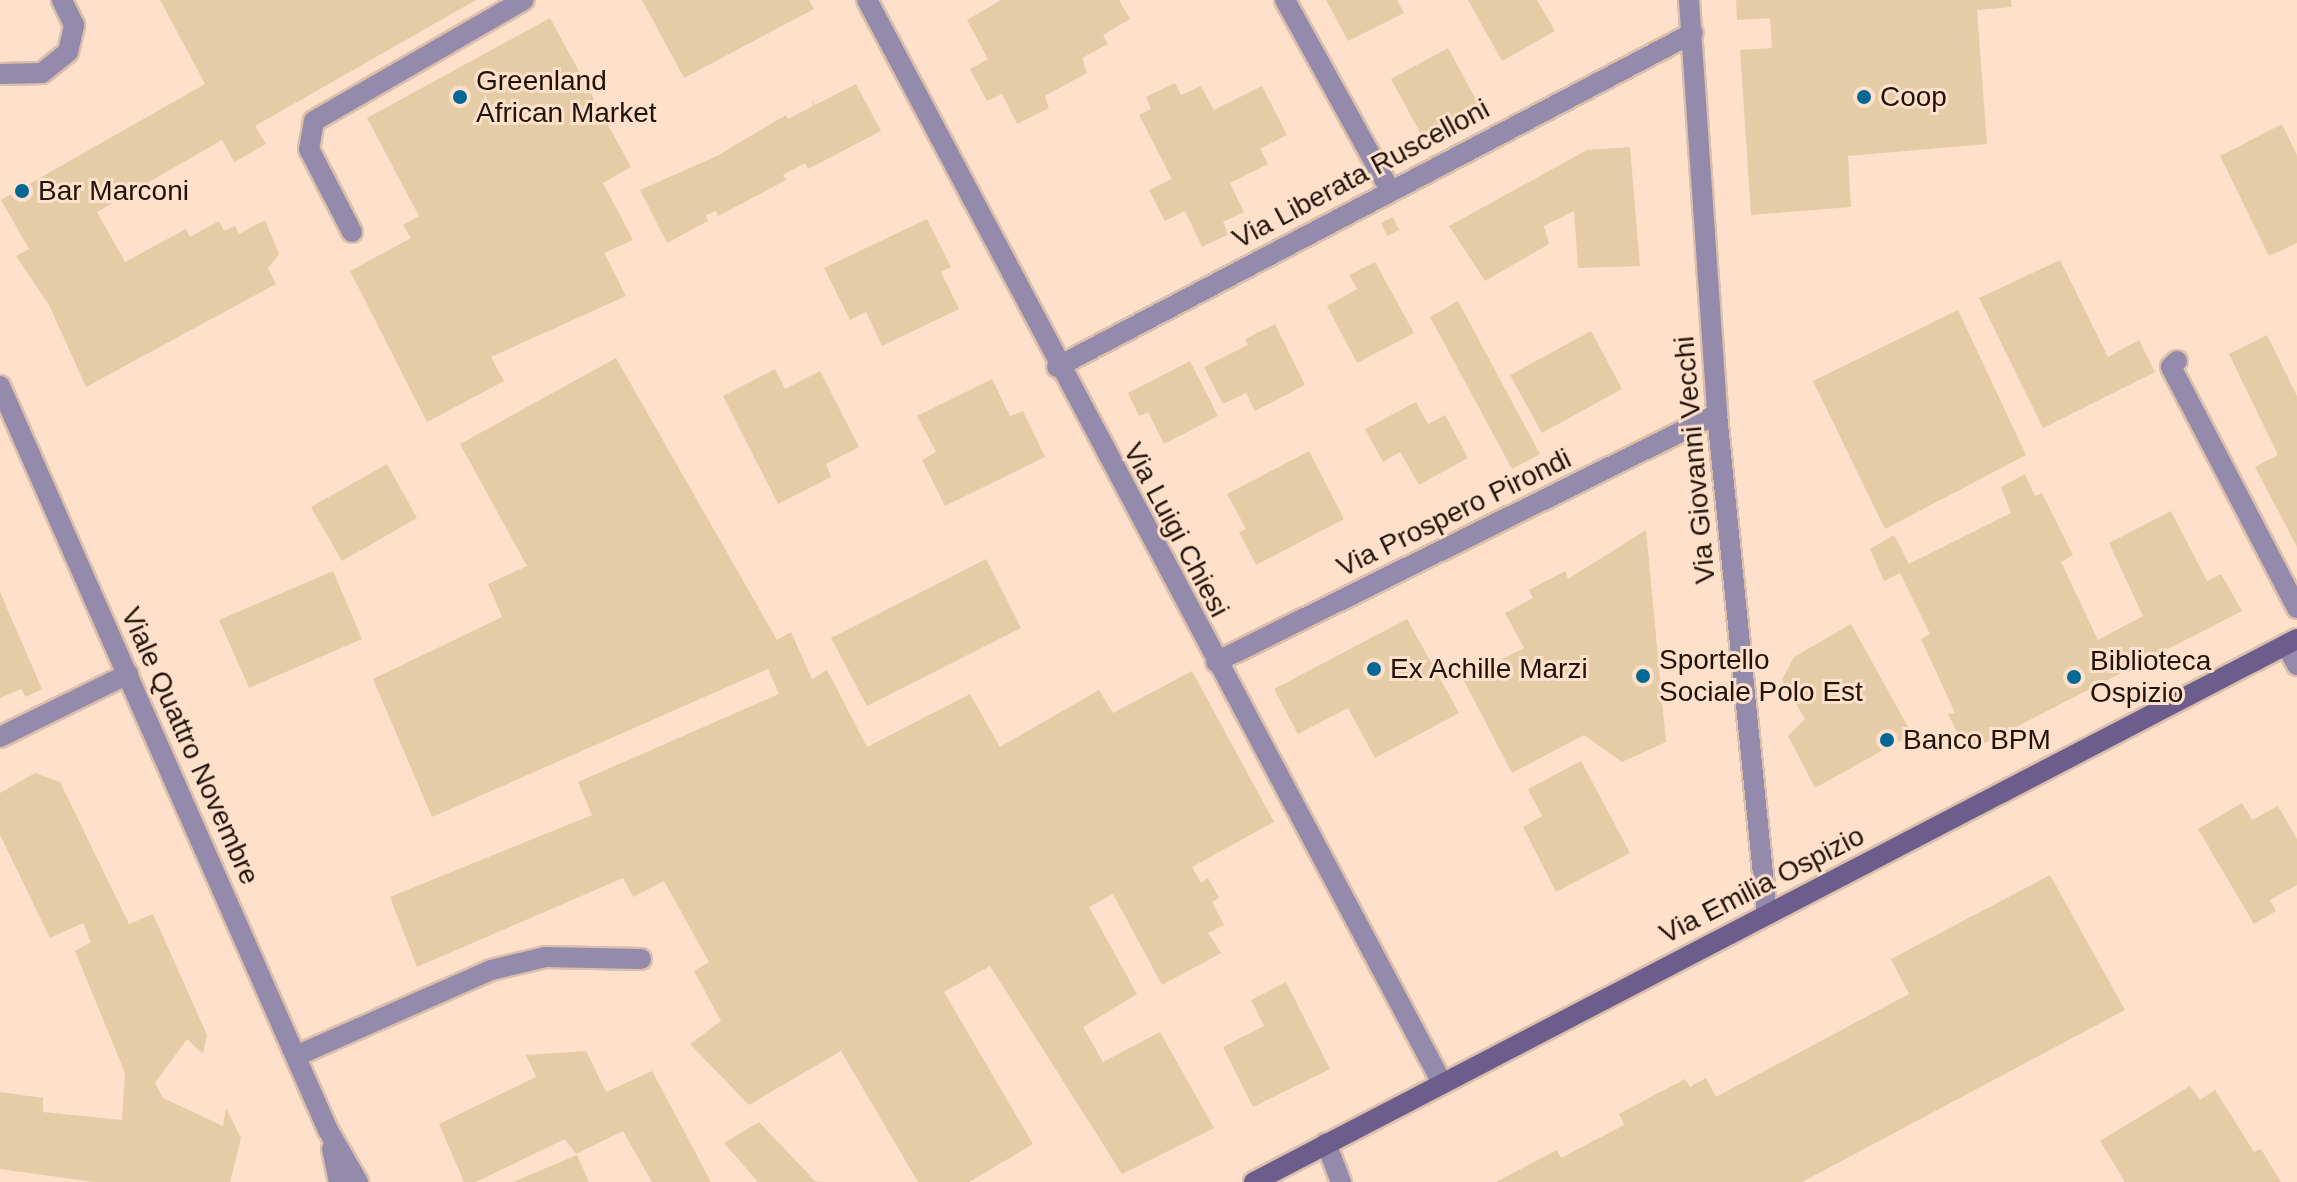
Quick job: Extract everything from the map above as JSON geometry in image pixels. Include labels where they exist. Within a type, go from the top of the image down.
[{"type":"main road","name":"Via Emilia Ospizio","points":[[1254,1182],[2292,642]]},
{"type":"street","points":[[0,74],[42,73],[68,52],[74,25],[62,0]]},
{"type":"street","points":[[352,232],[309,149],[314,121],[524,0]]},
{"type":"street","name":"Via Luigi Chiesi","points":[[867,0],[1057,367],[1442,1083]]},
{"type":"street","points":[[1285,0],[1390,190]]},
{"type":"street","name":"Via Giovanni Vecchi","points":[[1689,0],[1717,414],[1767,914]]},
{"type":"street","name":"Via Liberata Ruscelloni","points":[[1057,367],[1693,33]]},
{"type":"street","points":[[2177,361],[2171,367],[2297,608]]},
{"type":"street","name":"Viale Quattro Novembre","points":[[0,386],[328,1130],[358,1182]]},
{"type":"street","name":"Via Prospero Pirondi","points":[[1216,662],[1717,414]]},
{"type":"street","points":[[2292,642],[2297,665]]},
{"type":"street","points":[[0,737],[128,674]]},
{"type":"street","points":[[296,1056],[491,970],[545,957],[641,959]]},
{"type":"street","name":"Viale Quattro Novembre","points":[[328,1130],[339,1182]]},
{"type":"street","points":[[1326,1143],[1341,1182]]},
{"type":"building","points":[[160,0],[476,0],[255,126],[266,144],[234,162],[222,140],[97,212],[125,262],[186,229],[190,237],[219,221],[224,231],[235,226],[239,234],[265,220],[279,254],[268,268],[276,284],[86,387],[49,305],[16,256],[29,249],[1,200],[205,84]]},
{"type":"building","points":[[642,0],[809,0],[814,9],[684,78]]},
{"type":"building","points":[[1001,0],[1119,0],[1130,19],[1103,35],[1108,44],[1082,58],[1087,73],[1045,96],[1049,108],[1017,124],[1002,94],[987,101],[970,69],[988,59],[967,20]]},
{"type":"building","points":[[1326,0],[1397,0],[1404,13],[1348,41]]},
{"type":"building","points":[[1468,0],[1537,0],[1555,31],[1502,61]]},
{"type":"building","name":"Coop","points":[[1736,0],[2011,0],[2012,7],[1977,10],[1987,144],[1848,156],[1851,207],[1751,215],[1740,50],[1772,48],[1770,18],[1737,20]]},
{"type":"building","points":[[550,18],[631,167],[603,183],[633,240],[604,253],[626,296],[491,357],[504,381],[427,422],[350,271],[411,238],[403,225],[419,216],[367,118]]},
{"type":"building","points":[[1448,48],[1480,107],[1423,138],[1391,79]]},
{"type":"building","points":[[1175,83],[1181,95],[1201,86],[1214,110],[1262,86],[1287,135],[1260,149],[1268,164],[1230,183],[1244,212],[1223,222],[1229,234],[1202,247],[1185,211],[1165,221],[1149,190],[1172,179],[1139,115],[1151,109],[1146,97]]},
{"type":"building","points":[[856,84],[881,131],[808,169],[805,163],[783,175],[786,180],[718,216],[716,211],[706,215],[708,221],[667,243],[640,190],[717,156],[786,115],[788,119],[813,106],[812,100],[815,105]]},
{"type":"building","points":[[2282,124],[2297,155],[2297,243],[2269,256],[2220,156]]},
{"type":"building","points":[[1630,147],[1640,266],[1578,268],[1574,211],[1544,226],[1549,244],[1485,281],[1449,226],[1587,150]]},
{"type":"building","points":[[1393,217],[1399,230],[1387,236],[1381,223]]},
{"type":"building","points":[[927,219],[951,267],[941,272],[959,309],[882,346],[866,312],[850,320],[824,268]]},
{"type":"building","points":[[2060,260],[2108,357],[2139,340],[2155,372],[2043,428],[1979,298]]},
{"type":"building","points":[[1375,262],[1414,333],[1357,363],[1327,306],[1357,289],[1349,275]]},
{"type":"building","points":[[1458,301],[1540,454],[1512,469],[1430,317]]},
{"type":"building","points":[[1958,310],[2026,455],[1885,529],[1813,381]]},
{"type":"building","points":[[1275,324],[1305,385],[1255,411],[1246,393],[1223,404],[1204,367],[1248,345],[1245,339]]},
{"type":"building","points":[[1591,331],[1622,389],[1542,433],[1510,375]]},
{"type":"building","points":[[2267,335],[2297,396],[2297,547],[2255,467],[2278,455],[2229,354]]},
{"type":"building","points":[[616,358],[777,640],[791,632],[812,679],[827,670],[867,747],[970,694],[1000,747],[1099,690],[1113,713],[1192,671],[1274,822],[1192,867],[1201,883],[1208,878],[1219,898],[1212,902],[1224,925],[1208,933],[1221,953],[1162,985],[1113,894],[1089,907],[1137,994],[1083,1027],[1103,1062],[1160,1032],[1214,1128],[1122,1174],[990,966],[944,992],[1033,1144],[969,1182],[918,1182],[841,1051],[749,1105],[690,1044],[721,1021],[694,971],[709,962],[664,881],[633,897],[623,878],[417,967],[390,897],[592,815],[578,782],[779,694],[768,669],[432,817],[373,679],[502,617],[488,584],[527,566],[460,444]]},
{"type":"building","points":[[1190,361],[1218,416],[1164,444],[1148,412],[1139,416],[1128,393]]},
{"type":"building","points":[[775,369],[785,389],[820,371],[859,447],[826,464],[831,477],[778,504],[723,396]]},
{"type":"building","points":[[992,379],[1010,416],[1023,411],[1045,457],[945,506],[922,460],[936,452],[917,416]]},
{"type":"building","points":[[1416,402],[1428,424],[1445,415],[1468,458],[1419,485],[1400,452],[1383,462],[1365,429]]},
{"type":"building","points":[[1309,451],[1344,519],[1256,565],[1239,532],[1246,529],[1227,494]]},
{"type":"building","points":[[387,464],[417,518],[342,561],[311,507]]},
{"type":"building","points":[[2025,474],[2035,496],[2042,493],[2073,555],[2061,562],[2098,640],[2143,616],[2109,543],[2171,511],[2207,581],[2221,574],[2242,611],[1967,752],[1948,714],[1955,713],[1921,639],[1930,634],[1900,573],[1884,581],[1870,549],[1894,535],[1909,564],[2011,513],[2001,487]]},
{"type":"building","points":[[1646,530],[1666,742],[1622,762],[1584,735],[1512,773],[1463,679],[1524,648],[1505,613],[1533,598],[1529,590],[1565,571],[1568,579]]},
{"type":"building","points":[[986,559],[1021,628],[867,706],[831,638]]},
{"type":"building","points":[[333,571],[362,639],[249,688],[219,620]]},
{"type":"building","points":[[0,592],[42,689],[26,697],[21,689],[0,698]]},
{"type":"building","name":"Ex Achille Marzi","points":[[1407,619],[1459,713],[1375,758],[1348,708],[1298,734],[1274,689]]},
{"type":"building","points":[[1851,624],[1912,734],[1815,788],[1788,736],[1805,719],[1782,680],[1794,657]]},
{"type":"building","points":[[1581,761],[1630,853],[1556,892],[1523,827],[1542,816],[1528,789]]},
{"type":"building","points":[[35,773],[60,782],[129,924],[153,914],[207,1035],[203,1054],[187,1039],[155,1083],[163,1098],[223,1126],[226,1108],[241,1138],[230,1182],[94,1182],[0,1169],[0,1092],[43,1098],[43,1112],[122,1120],[125,1073],[75,951],[91,942],[83,923],[50,938],[0,835],[0,793]]},
{"type":"building","points":[[2242,803],[2252,820],[2278,806],[2297,839],[2297,885],[2270,900],[2276,911],[2254,924],[2198,829]]},
{"type":"building","points":[[2050,875],[2125,1010],[1802,1182],[1496,1182],[1557,1150],[1561,1158],[1624,1125],[1619,1114],[1685,1079],[1690,1087],[1706,1078],[1716,1097],[1909,994],[1891,959]]},
{"type":"building","points":[[1286,982],[1330,1069],[1253,1107],[1223,1047],[1264,1026],[1251,1000]]},
{"type":"building","points":[[586,1051],[606,1092],[652,1071],[711,1182],[652,1182],[623,1131],[576,1154],[565,1139],[476,1182],[464,1182],[439,1124],[536,1077],[526,1055]]},
{"type":"building","points":[[2190,1086],[2200,1100],[2215,1090],[2254,1152],[2261,1149],[2281,1182],[2125,1182],[2100,1141]]},
{"type":"building","points":[[759,1122],[815,1181],[823,1182],[758,1182],[724,1143]]},
{"type":"building","points":[[577,1155],[589,1182],[513,1182]]},
{"type":"place","name":"Greenland African Market","points":[[460,97]]},
{"type":"place","name":"Coop","points":[[1864,97]]},
{"type":"place","name":"Bar Marconi","points":[[22,191]]},
{"type":"place","name":"Ex Achille Marzi","points":[[1374,669]]},
{"type":"place","name":"Sportello Sociale Polo Est","points":[[1643,676]]},
{"type":"place","name":"Biblioteca Ospizio","points":[[2074,677]]},
{"type":"place","name":"Banco BPM","points":[[1887,740]]}]
